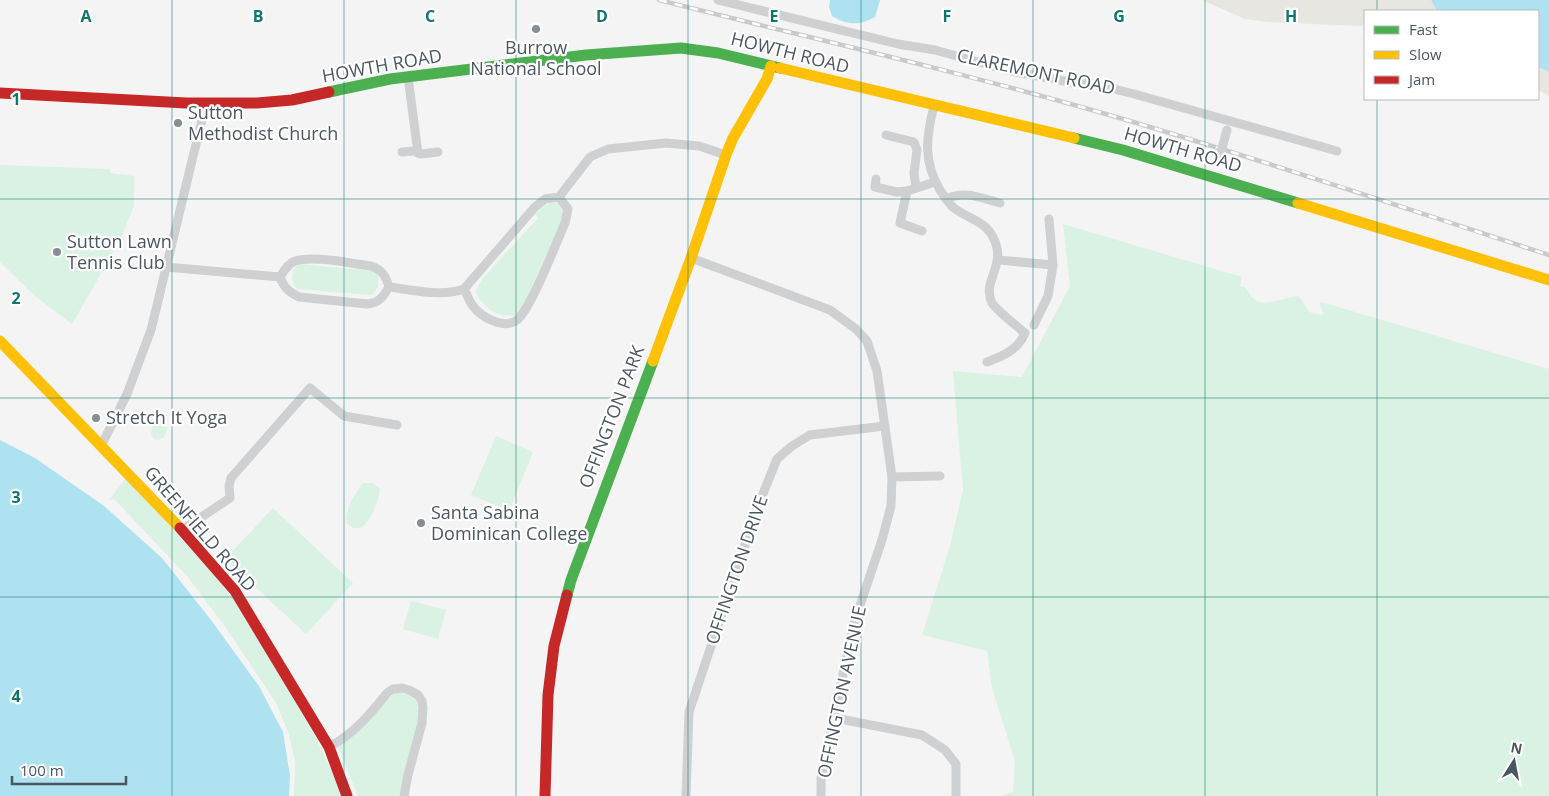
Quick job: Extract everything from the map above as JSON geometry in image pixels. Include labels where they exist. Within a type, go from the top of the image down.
[{"type":"main road","name":"HOWTH ROAD","points":[[0,93],[257,104],[292,100],[408,77],[586,55],[681,48],[771,66],[1123,150],[1549,280]]},
{"type":"main road","name":"OFFINGTON PARK","points":[[545,796],[548,695],[554,646],[571,580],[691,258],[726,155],[733,138],[767,79],[771,66]]},
{"type":"main road","name":"GREENFIELD ROAD","points":[[0,341],[182,530],[234,591],[329,747],[348,796]]},
{"type":"street","name":"CLAREMONT ROAD","points":[[718,0],[898,44],[935,50],[1016,72],[1099,85],[1134,94],[1229,126],[1337,151]]},
{"type":"street","points":[[408,77],[418,153]]},
{"type":"street","points":[[101,446],[127,394],[144,350],[206,103]]},
{"type":"street","points":[[934,106],[926,148],[932,178],[954,208],[980,222],[992,236],[997,248],[998,260],[988,290],[992,304],[1025,333],[1022,341],[1008,354],[987,362]]},
{"type":"street","points":[[1213,177],[1229,126]]},
{"type":"street","points":[[886,135],[914,142],[917,150],[914,173],[916,188]]},
{"type":"street","points":[[389,287],[434,292],[454,292],[464,288],[535,207],[546,199],[559,196],[590,157],[608,148],[666,143],[699,146],[726,155]]},
{"type":"street","points":[[402,152],[414,151],[420,154],[438,152]]},
{"type":"street","points":[[876,179],[875,187],[897,192],[907,191],[935,182]]},
{"type":"street","points":[[907,191],[900,224],[922,231]]},
{"type":"street","points":[[946,199],[955,194],[968,194],[1000,203]]},
{"type":"street","points":[[464,288],[473,306],[486,318],[502,323],[516,321],[528,307],[565,223],[568,209],[559,196]]},
{"type":"street","points":[[1034,325],[1048,296],[1053,265],[1049,219]]},
{"type":"street","points":[[307,258],[372,266],[379,269],[386,277],[389,287],[384,296],[376,303],[367,304],[299,297],[284,287],[280,277],[285,268],[294,261],[307,258]]},
{"type":"street","name":"OFFINGTON AVENUE","points":[[691,258],[830,310],[856,329],[867,341],[877,371],[892,478],[891,506],[882,540],[854,623],[821,778],[821,796]]},
{"type":"street","points":[[998,260],[1053,265]]},
{"type":"street","points":[[166,267],[280,277]]},
{"type":"street","points":[[182,530],[230,498],[229,486],[231,478],[310,388],[344,416],[397,424]]},
{"type":"street","name":"OFFINGTON DRIVE","points":[[686,796],[688,712],[758,506],[777,459],[792,446],[810,435],[885,426]]},
{"type":"street","points":[[892,478],[940,476]]},
{"type":"street","points":[[329,747],[360,725],[388,692],[393,689],[402,688],[418,694],[422,701],[423,715],[404,796]]},
{"type":"street","points":[[835,718],[922,735],[945,750],[956,764],[956,796]]},
{"type":"green space","name":"Sutton Lawn Tennis Club","points":[[0,165],[110,169],[110,173],[134,176],[134,206],[130,216],[119,242],[72,324],[35,296],[0,262]]},
{"type":"green space","points":[[558,203],[564,210],[565,215],[521,310],[514,316],[495,313],[483,303],[475,292],[482,279],[538,218],[535,215],[544,206]]},
{"type":"green space","points":[[1063,224],[1242,277],[1240,286],[1245,287],[1255,300],[1260,302],[1270,302],[1298,296],[1308,310],[1313,313],[1324,314],[1319,304],[1321,302],[1549,369],[1549,796],[1000,796],[1013,792],[1015,761],[992,688],[987,651],[922,635],[950,546],[963,490],[953,371],[1022,377],[1070,286]]},
{"type":"green space","points":[[299,264],[374,271],[378,276],[378,287],[372,295],[297,289],[292,276]]},
{"type":"green space","points":[[158,419],[164,419],[161,422],[161,426],[168,427],[164,437],[159,440],[154,439],[151,434],[153,423]]},
{"type":"green space","points":[[496,436],[533,452],[509,511],[471,495]]},
{"type":"green space","points":[[126,478],[237,603],[315,736],[339,786],[341,796],[294,796],[295,762],[289,734],[276,703],[224,625],[187,576],[114,499],[109,500]]},
{"type":"green space","points":[[364,483],[372,483],[380,489],[379,495],[374,511],[365,524],[359,528],[353,528],[347,523],[347,513],[354,496]]},
{"type":"green space","points":[[273,508],[353,583],[306,634],[225,559]]},
{"type":"green space","points":[[411,601],[446,610],[438,639],[403,629]]},
{"type":"green space","points":[[396,692],[415,699],[419,713],[413,750],[400,796],[358,796],[338,746]]},
{"type":"sand","points":[[1202,0],[1431,0],[1436,10],[1364,10],[1364,24],[1361,26],[1266,22],[1245,19]]},
{"type":"sand","points":[[1539,67],[1549,72],[1549,96],[1539,91]]},
{"type":"water","points":[[830,0],[880,0],[875,17],[863,22],[848,23],[832,16],[829,7]]},
{"type":"water","points":[[1431,0],[1549,0],[1549,72],[1539,67],[1539,10],[1436,10]]},
{"type":"water","points":[[0,440],[35,458],[104,506],[162,558],[211,620],[259,686],[283,732],[290,776],[289,796],[0,796]]},
{"type":"railway","points":[[659,0],[950,72],[1123,119],[1283,168],[1549,255]]},
{"type":"traffic: fast","points":[[329,92],[390,79],[586,55],[681,48],[718,53],[780,68]]},
{"type":"traffic: fast","points":[[1074,138],[1123,150],[1298,203]]},
{"type":"traffic: fast","points":[[567,595],[653,361]]},
{"type":"traffic: slow","points":[[653,361],[726,155],[733,138],[767,79],[771,66]]},
{"type":"traffic: slow","points":[[780,68],[1074,138]]},
{"type":"traffic: slow","points":[[1298,203],[1549,280]]},
{"type":"traffic: slow","points":[[0,341],[180,528]]},
{"type":"traffic: jam","points":[[0,93],[186,103],[257,103],[292,100],[329,92]]},
{"type":"traffic: jam","points":[[180,528],[235,591],[329,747],[347,796]]},
{"type":"traffic: jam","points":[[545,796],[548,695],[554,646],[567,595]]},
{"type":"place","name":"Burrow National School","points":[[536,29]]},
{"type":"place","name":"Sutton Methodist Church","points":[[178,123]]},
{"type":"place","name":"Sutton Lawn Tennis Club","points":[[57,252]]},
{"type":"place","name":"Stretch It Yoga","points":[[96,418]]},
{"type":"place","name":"Santa Sabina Dominican College","points":[[421,523]]}]
